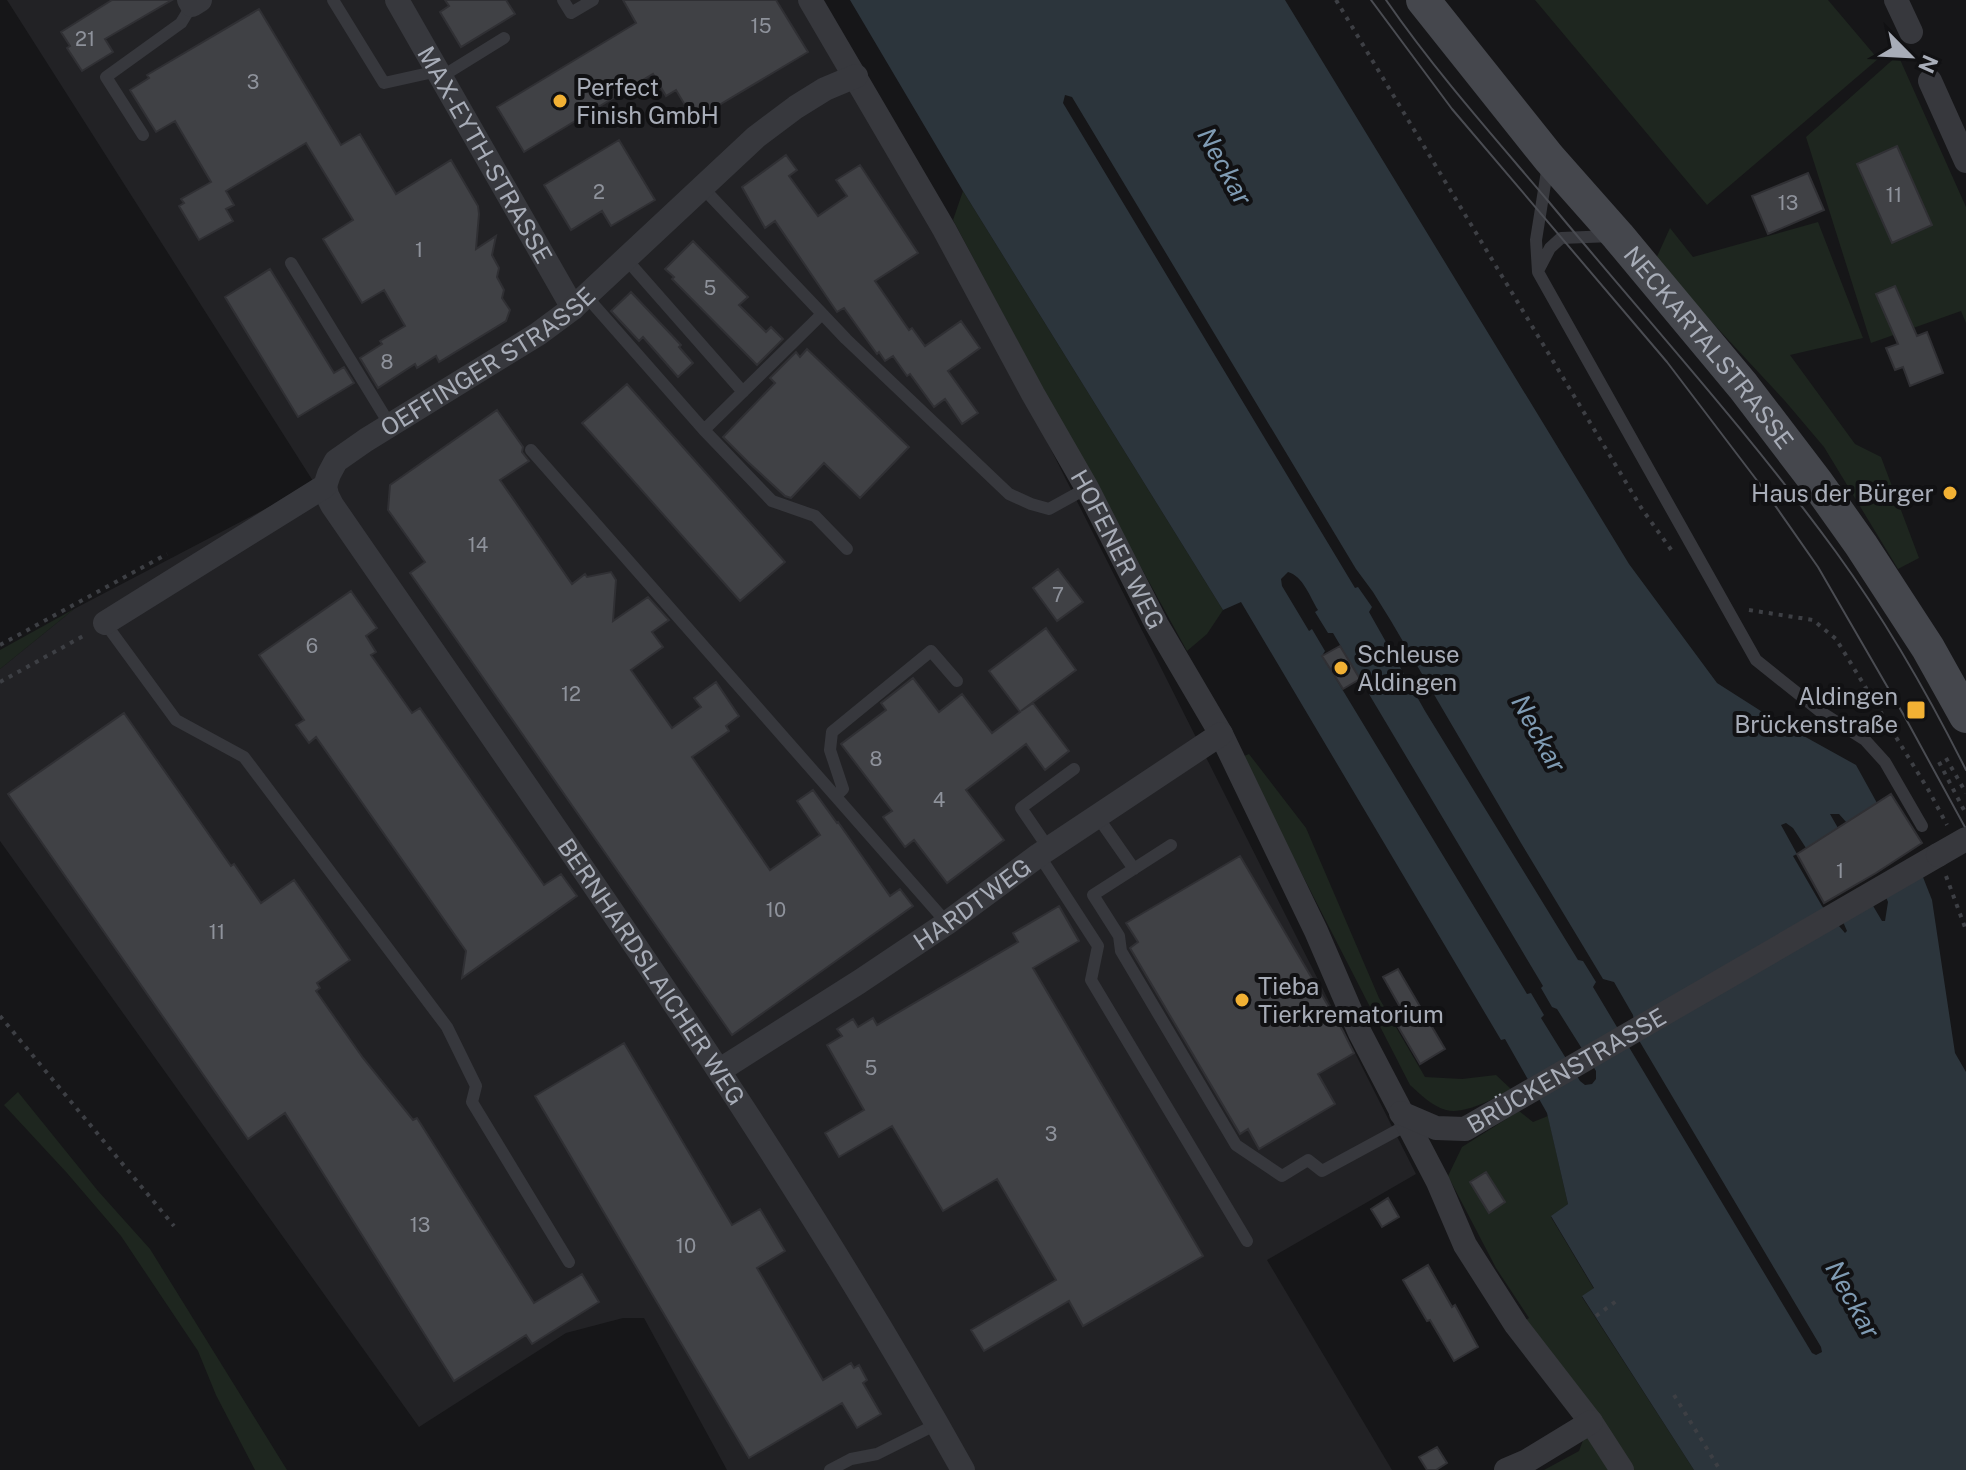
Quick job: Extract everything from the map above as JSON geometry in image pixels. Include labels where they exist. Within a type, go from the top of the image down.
[{"type":"main road","name":"NECKARTALSTRASSE","points":[[1423,0],[1549,158],[1743,386],[1817,483],[1928,648],[1966,716]]},
{"type":"street","name":"MAX-EYTH-STRASSE","points":[[397,0],[580,302]]},
{"type":"street","name":"HOFENER WEG","points":[[810,0],[944,229],[1087,488],[1157,625],[1221,734],[1316,931],[1360,1033],[1404,1119]]},
{"type":"street","points":[[1896,0],[1911,32]]},
{"type":"street","name":"OEFFINGER STRASSE","points":[[105,623],[325,486],[336,461],[538,334],[580,302],[756,137],[825,89],[856,76]]},
{"type":"street","points":[[1930,81],[1966,161]]},
{"type":"street","name":"BERNHARDSLAICHER WEG","points":[[325,486],[332,505],[720,1070],[907,1370],[963,1470]]},
{"type":"street","name":"HARDTWEG","points":[[720,1070],[947,923],[1044,852],[1221,734]]},
{"type":"street","name":"BRÜCKENSTRASSE","points":[[1404,1119],[1436,1128],[1465,1129],[1966,839]]},
{"type":"street","points":[[1404,1119],[1438,1182],[1465,1245],[1516,1325],[1591,1422],[1622,1470]]},
{"type":"street","points":[[1506,1470],[1527,1461],[1591,1422]]},
{"type":"lane","points":[[333,0],[384,83],[440,74],[504,38]]},
{"type":"lane","points":[[563,0],[571,13],[593,0]]},
{"type":"lane","points":[[143,135],[106,77],[181,23],[194,2]]},
{"type":"lane","points":[[1549,158],[1536,240],[1538,272],[1756,660],[1821,712],[1865,740],[1885,762],[1922,826]]},
{"type":"lane","points":[[702,187],[846,339],[1009,494],[1049,509],[1087,488]]},
{"type":"lane","points":[[1538,272],[1550,248],[1561,238],[1618,236]]},
{"type":"lane","points":[[626,259],[743,392]]},
{"type":"lane","points":[[291,263],[390,425]]},
{"type":"lane","points":[[580,302],[772,501],[815,516],[847,549]]},
{"type":"lane","points":[[704,430],[822,314]]},
{"type":"lane","points":[[531,450],[947,923]]},
{"type":"lane","points":[[105,623],[176,720],[244,757],[447,1027],[476,1086],[472,1102],[569,1262]]},
{"type":"lane","points":[[836,796],[843,789],[830,750],[832,732],[931,651],[957,681]]},
{"type":"lane","points":[[1074,769],[1021,808],[1098,946],[1091,980],[1247,1241]]},
{"type":"lane","points":[[1097,816],[1134,869]]},
{"type":"lane","points":[[1171,845],[1093,895],[1119,936],[1121,951],[1236,1145],[1282,1176],[1308,1160],[1322,1171],[1404,1119]]},
{"type":"lane","points":[[830,1470],[851,1459],[877,1454],[937,1424]]},
{"type":"path","points":[[0,645],[175,550]]},
{"type":"path","points":[[0,682],[105,623]]},
{"type":"path","points":[[1946,758],[1966,793]]},
{"type":"path","points":[[1939,762],[1966,814]]},
{"type":"path","points":[[1938,855],[1966,930]]},
{"type":"path","points":[[0,1016],[174,1226]]},
{"type":"path","points":[[1596,1316],[1619,1299]]},
{"type":"path","points":[[1674,1395],[1720,1470]]},
{"type":"shaded area","points":[[7,0],[809,0],[1025,398],[1416,1174],[1267,1260],[1392,1470],[727,1470],[644,1318],[623,1318],[566,1333],[419,1427],[0,841],[0,669],[74,609],[313,481]]},
{"type":"shaded area","points":[[1535,0],[1828,0],[1878,59],[1707,205]]},
{"type":"shaded area","points":[[1898,55],[1966,207],[1966,323],[1961,311],[1871,343],[1806,137]]},
{"type":"shaded area","points":[[963,191],[1223,610],[1207,634],[1187,651],[953,220]]},
{"type":"shaded area","points":[[1818,222],[1863,338],[1790,355],[1855,444],[1881,457],[1919,558],[1898,569],[1824,447],[1655,261],[1670,228],[1693,257]]},
{"type":"shaded area","points":[[74,609],[0,669],[0,650]]},
{"type":"shaded area","points":[[1249,754],[1306,828],[1379,998],[1425,1077],[1462,1079],[1496,1075],[1511,1089],[1480,1105],[1454,1111],[1436,1106],[1410,1085],[1242,757]]},
{"type":"shaded area","points":[[18,1092],[98,1191],[150,1249],[287,1470],[255,1470],[216,1395],[198,1351],[121,1236],[4,1105]]},
{"type":"shaded area","points":[[1519,1111],[1533,1122],[1548,1116],[1568,1204],[1551,1217],[1594,1289],[1582,1297],[1694,1470],[1544,1470],[1579,1451],[1590,1422],[1516,1325],[1529,1318],[1496,1268],[1448,1176],[1462,1147]]},
{"type":"water","name":"Neckar","points":[[850,0],[1285,0],[1629,564],[1717,683],[1856,765],[1877,803],[1847,823],[1839,814],[1830,814],[1838,828],[1806,848],[1793,828],[1786,823],[1781,825],[1797,854],[1793,856],[1822,906],[1845,933],[1847,931],[1838,910],[1866,894],[1882,921],[1885,921],[1888,902],[1881,885],[1917,862],[1932,900],[1955,1053],[1966,1072],[1966,1470],[1694,1470],[1582,1296],[1594,1288],[1551,1216],[1568,1204],[1547,1113],[1505,1039],[1501,1040],[1241,602],[1223,610],[963,191]],"holes":[[[1065,95],[1072,97],[1356,569],[1391,621],[1603,979],[1614,982],[1633,1015],[1637,1037],[1822,1352],[1812,1353],[1593,987],[1596,982],[1583,961],[1578,960],[1425,711],[1369,612],[1372,607],[1358,587],[1355,588],[1063,103]],[[1288,572],[1306,588],[1318,610],[1315,612],[1328,633],[1333,633],[1543,986],[1541,988],[1552,1007],[1557,1009],[1596,1071],[1592,1084],[1585,1085],[1580,1081],[1541,1018],[1544,1015],[1531,993],[1527,994],[1322,656],[1325,651],[1282,586],[1281,579]]]},
{"type":"building","points":[[112,0],[172,0],[105,39],[113,52],[82,71],[61,32]]},
{"type":"building","points":[[445,0],[506,0],[515,14],[461,47],[440,12],[449,6]]},
{"type":"building","points":[[623,0],[776,0],[808,52],[694,120],[676,90],[666,96],[653,74],[524,152],[497,107],[636,23]]},
{"type":"building","points":[[259,9],[341,145],[360,134],[396,194],[451,160],[478,206],[476,249],[496,236],[492,255],[499,268],[497,277],[504,290],[502,298],[510,310],[506,321],[439,362],[436,356],[417,368],[415,364],[378,388],[360,358],[405,326],[384,290],[362,303],[323,239],[353,220],[306,143],[226,191],[234,205],[226,209],[233,221],[199,240],[179,206],[184,203],[181,199],[211,182],[175,121],[156,132],[130,90],[149,78],[147,75]]},
{"type":"building","points":[[619,140],[655,200],[611,226],[602,211],[571,230],[544,185]]},
{"type":"building","points":[[1897,146],[1932,225],[1892,243],[1857,164]]},
{"type":"building","points":[[786,155],[797,170],[789,176],[818,216],[847,196],[836,180],[860,165],[918,253],[875,281],[909,330],[912,328],[925,346],[961,321],[980,348],[948,371],[978,413],[962,424],[945,399],[934,407],[893,356],[885,361],[879,352],[877,354],[844,308],[837,312],[775,221],[765,228],[742,187]]},
{"type":"building","points":[[1808,173],[1824,210],[1768,234],[1752,196]]},
{"type":"building","points":[[693,241],[748,297],[739,305],[766,332],[771,327],[783,339],[757,365],[665,269]]},
{"type":"building","points":[[270,269],[334,373],[344,367],[354,383],[298,417],[225,297]]},
{"type":"building","points":[[1895,286],[1917,336],[1927,332],[1943,373],[1910,386],[1903,367],[1895,370],[1886,348],[1898,344],[1876,294]]},
{"type":"building","points":[[631,292],[681,345],[679,347],[693,363],[678,377],[643,337],[639,341],[611,311]]},
{"type":"building","points":[[807,349],[909,447],[860,498],[824,463],[791,498],[785,496],[723,437],[775,383],[770,378],[796,352],[800,357]]},
{"type":"building","points":[[627,384],[785,562],[740,601],[582,423]]},
{"type":"building","points":[[497,410],[529,461],[500,480],[572,584],[585,574],[587,577],[611,572],[616,580],[613,621],[648,597],[669,620],[652,632],[663,647],[631,670],[672,728],[701,707],[694,698],[716,682],[739,716],[726,726],[729,731],[692,757],[770,870],[820,835],[797,801],[813,790],[890,896],[900,889],[913,906],[732,1035],[410,573],[425,562],[388,510],[390,485]]},
{"type":"building","points":[[1058,569],[1083,602],[1057,621],[1033,588]]},
{"type":"building","points":[[351,591],[377,628],[366,636],[376,652],[371,655],[412,713],[420,708],[544,885],[561,874],[577,896],[462,978],[466,951],[316,737],[309,743],[296,725],[304,720],[259,655]]},
{"type":"building","points":[[1046,628],[1076,670],[1021,711],[1033,703],[1069,751],[1045,770],[1026,744],[966,790],[1004,840],[947,883],[914,840],[905,847],[883,817],[892,811],[841,744],[886,710],[881,703],[913,678],[939,712],[962,694],[992,733],[1020,712],[989,671]]},
{"type":"building","name":"Schleuse Aldingen","points":[[1340,646],[1360,679],[1343,689],[1322,656]]},
{"type":"building","points":[[124,713],[231,866],[234,864],[261,903],[294,880],[350,960],[317,983],[320,988],[316,991],[363,1058],[413,1120],[417,1118],[534,1303],[582,1274],[599,1302],[532,1344],[526,1335],[454,1381],[285,1113],[248,1139],[8,794]]},
{"type":"building","points":[[1891,794],[1922,843],[1824,903],[1797,854]]},
{"type":"building","name":"Tieba Tierkrematorium","points":[[1240,856],[1354,1053],[1318,1074],[1335,1104],[1259,1149],[1248,1129],[1240,1134],[1130,948],[1138,942],[1126,923]]},
{"type":"building","points":[[1059,906],[1079,941],[1033,968],[1203,1256],[1083,1326],[1069,1301],[984,1351],[971,1330],[1056,1280],[997,1179],[943,1211],[892,1126],[839,1157],[825,1133],[864,1110],[827,1045],[842,1036],[837,1029],[853,1019],[858,1027],[873,1018],[877,1025],[1018,942],[1013,933]]},
{"type":"building","points":[[1398,969],[1445,1049],[1420,1064],[1390,1013],[1400,1007],[1383,977]]},
{"type":"building","points":[[624,1043],[732,1225],[760,1209],[785,1251],[757,1268],[823,1380],[851,1363],[854,1368],[859,1365],[867,1380],[863,1383],[881,1414],[857,1428],[842,1403],[749,1458],[535,1096]]},
{"type":"building","points":[[1486,1172],[1505,1202],[1489,1213],[1470,1182]]},
{"type":"building","points":[[1388,1198],[1399,1217],[1382,1227],[1371,1209]]},
{"type":"building","points":[[1428,1265],[1478,1347],[1454,1361],[1403,1280]]},
{"type":"building","points":[[1437,1447],[1447,1463],[1436,1470],[1427,1470],[1419,1457]]},
{"type":"tram line","points":[[1371,0],[1452,109],[1667,362],[1765,491],[1818,567],[1966,829]]},
{"type":"tram line","points":[[1386,0],[1465,103],[1802,507],[1889,631],[1966,770]]},
{"type":"place","name":"Perfect Finish GmbH","points":[[560,101]]},
{"type":"place","name":"Haus der Bürger","points":[[1950,493]]},
{"type":"place","name":"Schleuse Aldingen","points":[[1341,668]]},
{"type":"place","name":"Aldingen Brückenstraße","points":[[1916,710]]},
{"type":"place","name":"Tieba Tierkrematorium","points":[[1242,1000]]}]
